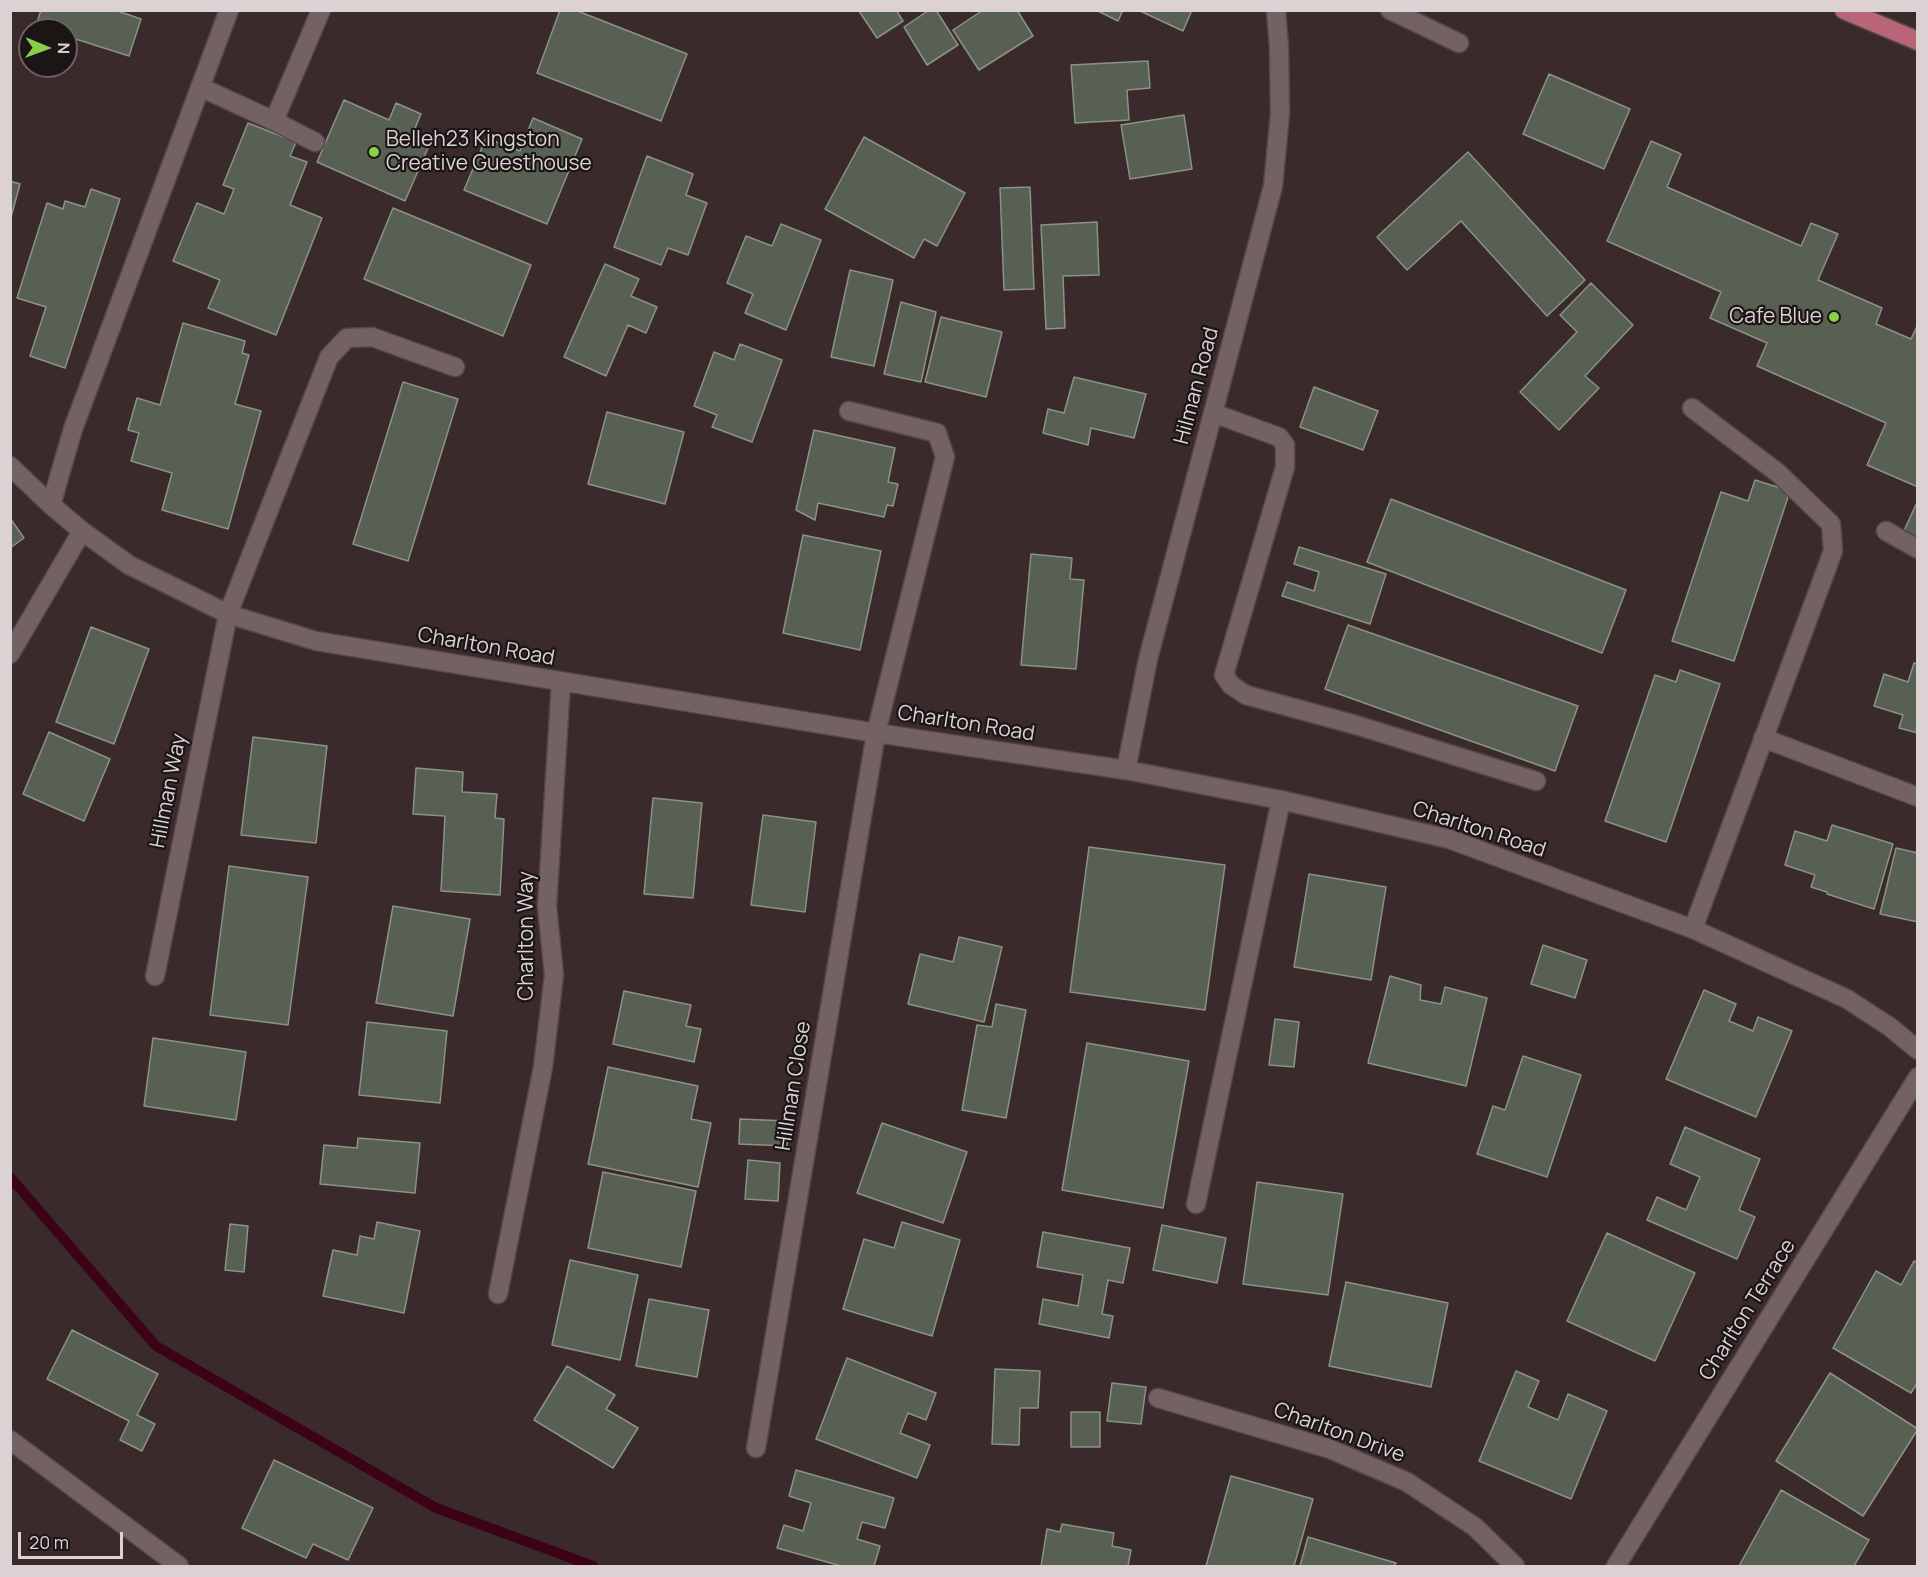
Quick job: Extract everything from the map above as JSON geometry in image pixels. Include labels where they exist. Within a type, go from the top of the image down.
[{"type":"main road","points":[[1844,10],[1917,41]]},
{"type":"street","points":[[51,505],[73,429],[229,10]]},
{"type":"street","points":[[274,121],[321,10]]},
{"type":"street","name":"Hilman Road","points":[[1126,770],[1148,659],[1273,186],[1281,114],[1276,10]]},
{"type":"street","points":[[1390,10],[1459,43]]},
{"type":"street","points":[[200,87],[315,142]]},
{"type":"street","name":"Hillman Way","points":[[154,976],[228,614],[329,357],[347,338],[372,337],[455,367]]},
{"type":"street","points":[[1692,408],[1778,473],[1831,524],[1833,551],[1693,930]]},
{"type":"street","name":"Hillman Close","points":[[756,1448],[876,733],[945,457],[937,433],[849,411]]},
{"type":"street","points":[[1213,413],[1280,436],[1285,445],[1285,467],[1224,675],[1231,686],[1245,694],[1356,725],[1536,781]]},
{"type":"street","name":"Charlton Road","points":[[10,466],[82,531],[129,565],[228,614],[316,641],[876,733],[1126,770],[1281,800],[1449,839],[1693,930],[1847,999],[1890,1028],[1917,1050]]},
{"type":"street","points":[[10,654],[82,531]]},
{"type":"street","points":[[1886,531],[1917,549]]},
{"type":"street","name":"Charlton Way","points":[[498,1294],[543,1067],[554,975],[547,906],[561,682]]},
{"type":"street","points":[[1764,738],[1917,797]]},
{"type":"street","points":[[1196,1204],[1281,800]]},
{"type":"street","name":"Charlton Terrace","points":[[1616,1566],[1917,1077]]},
{"type":"street","name":"Charlton Drive","points":[[1158,1398],[1330,1449],[1407,1482],[1475,1527],[1515,1566]]},
{"type":"street","points":[[10,1440],[179,1566]]},
{"type":"building","points":[[41,10],[115,10],[141,19],[129,56],[78,40],[78,18],[38,18]]},
{"type":"building","points":[[560,10],[575,10],[687,54],[661,121],[537,73]]},
{"type":"building","points":[[896,10],[903,21],[877,38],[859,11]]},
{"type":"building","points":[[929,10],[936,10],[958,45],[927,65],[904,27]]},
{"type":"building","points":[[983,10],[1017,10],[1033,36],[979,70],[953,30]]},
{"type":"building","points":[[1096,10],[1123,10],[1118,21]]},
{"type":"building","points":[[1138,10],[1192,10],[1183,31]]},
{"type":"building","points":[[1148,61],[1150,88],[1127,90],[1129,120],[1075,123],[1071,65]]},
{"type":"building","points":[[1549,74],[1630,109],[1604,169],[1523,134]]},
{"type":"building","name":"Belleh23 Kingston Creative Guesthouse","points":[[344,100],[389,120],[396,103],[421,114],[413,133],[431,141],[405,201],[317,162]]},
{"type":"building","points":[[1184,115],[1192,169],[1130,179],[1121,125]]},
{"type":"building","points":[[533,118],[582,139],[547,224],[464,190],[486,138],[520,151]]},
{"type":"building","points":[[248,123],[296,142],[290,156],[307,162],[290,205],[322,218],[276,335],[208,308],[220,280],[173,261],[197,203],[224,214],[234,189],[223,185]]},
{"type":"building","points":[[864,137],[965,193],[937,246],[924,239],[914,258],[825,209]]},
{"type":"building","points":[[1651,141],[1681,154],[1667,187],[1801,246],[1811,223],[1838,234],[1818,280],[1882,308],[1876,324],[1911,339],[1918,324],[1918,487],[1867,465],[1886,423],[1757,366],[1767,343],[1710,318],[1721,292],[1607,241]]},
{"type":"building","points":[[1468,152],[1585,280],[1547,316],[1461,221],[1407,270],[1377,237]]},
{"type":"building","points":[[647,156],[693,174],[686,195],[707,203],[688,255],[668,248],[661,265],[614,247]]},
{"type":"building","points":[[10,181],[20,184],[10,221]]},
{"type":"building","points":[[1030,187],[1034,289],[1004,290],[1000,188]]},
{"type":"building","points":[[91,189],[120,199],[65,368],[30,356],[46,307],[17,298],[47,203],[63,209],[65,201],[85,207]]},
{"type":"building","points":[[393,208],[531,265],[503,336],[364,279]]},
{"type":"building","points":[[1097,222],[1099,275],[1063,276],[1065,328],[1046,329],[1041,225]]},
{"type":"building","points":[[781,224],[821,240],[786,330],[745,313],[753,294],[727,283],[746,236],[772,246]]},
{"type":"building","points":[[605,264],[639,279],[631,296],[657,307],[646,333],[628,325],[606,376],[564,357]]},
{"type":"building","points":[[850,270],[893,280],[874,366],[831,357]]},
{"type":"building","points":[[1591,283],[1633,325],[1585,376],[1599,388],[1559,430],[1520,392],[1577,332],[1560,315]]},
{"type":"building","points":[[901,302],[936,312],[921,382],[884,374]]},
{"type":"building","points":[[941,317],[1002,332],[986,397],[925,382]]},
{"type":"building","points":[[183,323],[245,341],[242,353],[249,355],[235,404],[261,411],[228,529],[162,510],[172,473],[131,461],[139,433],[128,430],[137,398],[160,405]]},
{"type":"building","points":[[740,344],[782,360],[752,442],[712,427],[717,415],[694,406],[714,352],[734,360]]},
{"type":"building","points":[[1074,377],[1146,394],[1134,438],[1091,428],[1088,445],[1043,433],[1048,409],[1064,413]]},
{"type":"building","points":[[403,382],[458,399],[408,561],[353,544]]},
{"type":"building","points":[[1314,387],[1378,411],[1363,450],[1300,427]]},
{"type":"building","points":[[607,412],[684,432],[665,504],[588,484]]},
{"type":"building","points":[[814,430],[895,448],[888,482],[898,484],[893,506],[887,505],[884,517],[818,503],[815,520],[796,510]]},
{"type":"building","points":[[1755,480],[1790,491],[1734,661],[1672,641],[1721,492],[1748,501]]},
{"type":"building","points":[[1391,499],[1626,590],[1602,653],[1367,562]]},
{"type":"building","points":[[1918,500],[1918,539],[1903,533]]},
{"type":"building","points":[[10,518],[24,538],[10,548]]},
{"type":"building","points":[[803,535],[881,551],[860,650],[783,633]]},
{"type":"building","points":[[1299,547],[1386,574],[1370,624],[1282,596],[1287,582],[1314,591],[1319,572],[1294,564]]},
{"type":"building","points":[[1031,554],[1072,558],[1070,579],[1084,580],[1076,669],[1021,665]]},
{"type":"building","points":[[1348,625],[1578,706],[1555,771],[1325,689]]},
{"type":"building","points":[[91,627],[149,649],[114,744],[56,722]]},
{"type":"building","points":[[1914,663],[1918,664],[1918,733],[1899,728],[1903,715],[1874,706],[1884,674],[1908,682]]},
{"type":"building","points":[[1680,670],[1720,684],[1666,842],[1605,821],[1655,675],[1676,682]]},
{"type":"building","points":[[49,732],[110,759],[84,821],[23,794]]},
{"type":"building","points":[[253,737],[327,746],[316,843],[241,835]]},
{"type":"building","points":[[416,768],[463,772],[462,792],[497,794],[495,818],[504,819],[500,895],[441,891],[445,816],[413,814]]},
{"type":"building","points":[[653,798],[702,803],[693,898],[644,894]]},
{"type":"building","points":[[763,815],[816,822],[805,912],[751,905]]},
{"type":"building","points":[[1832,825],[1893,844],[1874,909],[1811,887],[1815,875],[1785,865],[1795,831],[1827,841]]},
{"type":"building","points":[[1089,847],[1225,865],[1205,1010],[1070,992]]},
{"type":"building","points":[[1896,848],[1918,853],[1918,922],[1880,914]]},
{"type":"building","points":[[229,866],[308,877],[288,1025],[210,1015]]},
{"type":"building","points":[[1309,874],[1386,887],[1371,980],[1294,967]]},
{"type":"building","points":[[393,906],[470,919],[453,1016],[376,1003]]},
{"type":"building","points":[[959,937],[1002,947],[984,1022],[908,1004],[920,954],[953,962]]},
{"type":"building","points":[[1543,945],[1587,960],[1575,998],[1531,984]]},
{"type":"building","points":[[1390,976],[1421,985],[1420,1000],[1441,1004],[1445,987],[1487,998],[1466,1086],[1368,1063]]},
{"type":"building","points":[[1704,990],[1736,1004],[1729,1021],[1753,1031],[1758,1017],[1792,1031],[1756,1117],[1666,1079]]},
{"type":"building","points":[[624,991],[691,1005],[686,1026],[701,1029],[694,1062],[613,1044]]},
{"type":"building","points":[[996,1004],[1026,1010],[1006,1118],[962,1110],[977,1025],[992,1027]]},
{"type":"building","points":[[1275,1019],[1299,1022],[1294,1067],[1269,1065]]},
{"type":"building","points":[[367,1022],[447,1031],[440,1103],[359,1095]]},
{"type":"building","points":[[153,1038],[246,1052],[236,1120],[144,1106]]},
{"type":"building","points":[[1087,1043],[1189,1061],[1163,1208],[1062,1190]]},
{"type":"building","points":[[1523,1056],[1581,1075],[1547,1177],[1477,1154],[1493,1106],[1505,1110]]},
{"type":"building","points":[[608,1067],[698,1086],[691,1119],[711,1123],[698,1187],[588,1164]]},
{"type":"building","points":[[740,1119],[788,1121],[787,1146],[739,1144]]},
{"type":"building","points":[[882,1123],[967,1152],[943,1223],[857,1193]]},
{"type":"building","points":[[1685,1127],[1760,1159],[1739,1210],[1755,1217],[1737,1259],[1647,1220],[1657,1197],[1686,1210],[1700,1177],[1670,1164]]},
{"type":"building","points":[[358,1138],[420,1143],[415,1193],[320,1184],[324,1145],[357,1148]]},
{"type":"building","points":[[748,1160],[780,1163],[778,1201],[745,1199]]},
{"type":"building","points":[[603,1172],[696,1191],[681,1267],[588,1248]]},
{"type":"building","points":[[1257,1182],[1343,1194],[1328,1295],[1243,1284]]},
{"type":"building","points":[[377,1222],[420,1231],[404,1313],[323,1296],[333,1250],[357,1255],[360,1236],[374,1239]]},
{"type":"building","points":[[902,1222],[960,1240],[932,1336],[843,1309],[864,1239],[894,1248]]},
{"type":"building","points":[[230,1224],[248,1226],[244,1272],[225,1270]]},
{"type":"building","points":[[1162,1225],[1226,1238],[1217,1283],[1153,1270]]},
{"type":"building","points":[[1043,1232],[1130,1248],[1123,1283],[1108,1280],[1102,1314],[1113,1316],[1109,1338],[1039,1324],[1043,1299],[1078,1306],[1083,1275],[1037,1267]]},
{"type":"building","points":[[1607,1233],[1695,1273],[1655,1361],[1567,1321]]},
{"type":"building","points":[[570,1260],[638,1275],[620,1360],[552,1345]]},
{"type":"building","points":[[1914,1261],[1918,1263],[1918,1382],[1911,1393],[1833,1348],[1876,1271],[1901,1285]]},
{"type":"building","points":[[1346,1282],[1448,1303],[1431,1387],[1329,1366]]},
{"type":"building","points":[[649,1299],[709,1310],[697,1377],[636,1366]]},
{"type":"building","points":[[72,1330],[158,1374],[137,1415],[155,1424],[142,1451],[120,1440],[129,1421],[47,1379]]},
{"type":"building","points":[[847,1358],[936,1393],[926,1420],[908,1413],[900,1433],[930,1445],[917,1478],[816,1439]]},
{"type":"building","points":[[567,1366],[615,1395],[606,1409],[638,1428],[613,1468],[534,1420]]},
{"type":"building","points":[[995,1369],[1040,1371],[1038,1408],[1020,1408],[1019,1445],[992,1444]]},
{"type":"building","points":[[1516,1371],[1539,1381],[1528,1407],[1558,1420],[1568,1394],[1607,1411],[1571,1499],[1479,1461]]},
{"type":"building","points":[[1830,1373],[1918,1429],[1863,1516],[1776,1461]]},
{"type":"building","points":[[1112,1383],[1146,1387],[1141,1424],[1107,1421]]},
{"type":"building","points":[[1071,1412],[1100,1412],[1100,1447],[1071,1447]]},
{"type":"building","points":[[274,1460],[373,1508],[348,1560],[313,1544],[306,1558],[242,1528]]},
{"type":"building","points":[[796,1470],[894,1498],[885,1528],[862,1522],[857,1539],[880,1546],[874,1566],[841,1566],[777,1548],[784,1525],[803,1531],[811,1503],[789,1496]]},
{"type":"building","points":[[1231,1476],[1313,1499],[1294,1566],[1206,1566]]},
{"type":"building","points":[[1781,1490],[1869,1540],[1854,1566],[1739,1566]]},
{"type":"building","points":[[1062,1524],[1114,1533],[1112,1546],[1131,1550],[1128,1566],[1041,1566],[1047,1529],[1060,1532]]},
{"type":"building","points":[[1308,1537],[1396,1563],[1394,1566],[1300,1566]]},
{"type":"waterway","points":[[10,1177],[156,1346],[436,1508],[593,1566]]},
{"type":"place","name":"Belleh23 Kingston Creative Guesthouse","points":[[374,152]]},
{"type":"place","name":"Cafe Blue","points":[[1834,317]]}]
